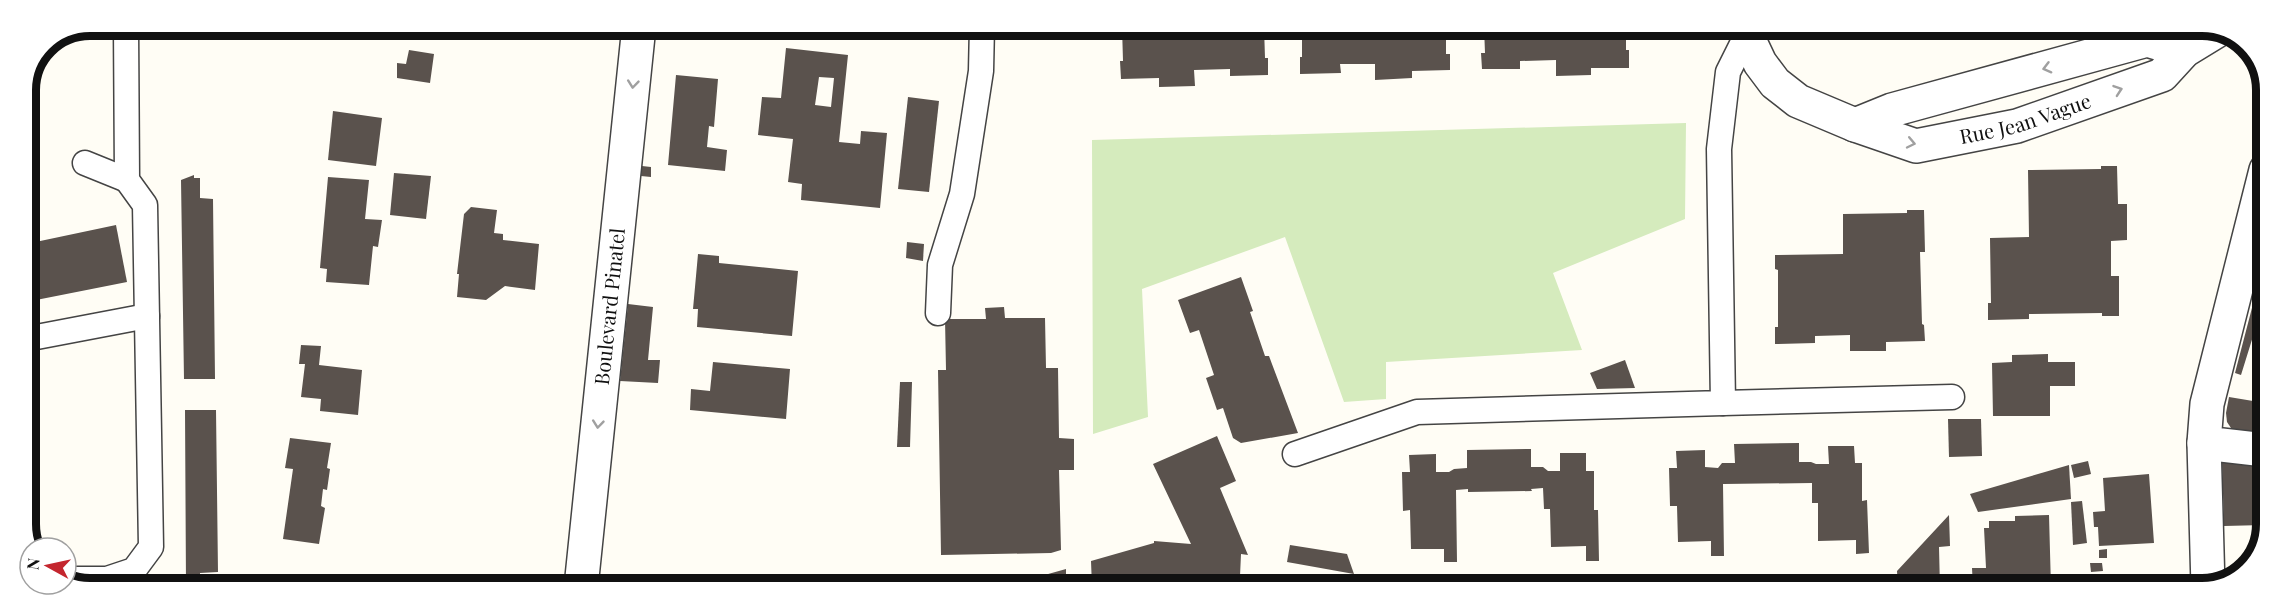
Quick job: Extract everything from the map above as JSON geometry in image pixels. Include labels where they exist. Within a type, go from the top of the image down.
[{"type":"street","name":"Boulevard Pinatel","points":[[582,578],[638,36]]},
{"type":"street","name":"Rue Jean Vague","points":[[1746,36],[1760,63],[1775,83],[1798,101],[1855,125],[1916,146],[2017,126],[2162,75],[2184,51],[2208,37]]},
{"type":"street","points":[[1855,125],[1892,110],[2147,40],[2184,51]]},
{"type":"street","points":[[2208,578],[2204,443],[2207,404],[2256,210]]},
{"type":"street","points":[[2204,443],[2256,449]]},
{"type":"lane","points":[[126,36],[127,180]]},
{"type":"lane","points":[[938,313],[940,265],[962,194],[981,71],[982,36]]},
{"type":"lane","points":[[1723,404],[1719,149],[1728,72],[1742,36]]},
{"type":"lane","points":[[86,163],[127,180],[145,205],[151,547],[135,570],[110,578]]},
{"type":"lane","points":[[36,337],[147,316]]},
{"type":"lane","points":[[1295,454],[1417,412],[1952,398]]},
{"type":"green space","points":[[1686,123],[1685,219],[1553,273],[1582,350],[1386,362],[1386,399],[1344,402],[1285,237],[1142,289],[1148,417],[1093,434],[1092,140]]},
{"type":"building","points":[[1122,36],[1264,36],[1268,75],[1230,76],[1230,69],[1194,70],[1195,86],[1159,87],[1159,78],[1121,79],[1120,61],[1123,61]]},
{"type":"building","points":[[1302,36],[1446,36],[1446,54],[1450,54],[1450,70],[1412,71],[1412,78],[1375,80],[1375,64],[1340,64],[1341,73],[1300,74],[1300,57],[1302,57]]},
{"type":"building","points":[[1484,36],[1626,36],[1629,68],[1591,68],[1591,75],[1556,76],[1556,60],[1520,61],[1520,69],[1482,69],[1481,53],[1485,53]]},
{"type":"building","points":[[786,48],[848,55],[839,142],[860,144],[861,131],[887,133],[880,208],[801,200],[802,184],[788,182],[793,139],[758,135],[762,97],[781,98]],"holes":[[[819,77],[834,78],[831,107],[815,105]]]},
{"type":"building","points":[[409,50],[434,54],[430,83],[397,78],[397,63],[406,64]]},
{"type":"building","points":[[676,75],[718,79],[714,127],[709,126],[707,147],[727,150],[725,171],[668,165]]},
{"type":"building","points":[[908,97],[939,101],[929,192],[898,189]]},
{"type":"building","points":[[333,111],[382,118],[376,166],[328,160]]},
{"type":"building","points":[[642,166],[651,167],[651,177],[641,176]]},
{"type":"building","points":[[2101,166],[2117,166],[2118,204],[2127,204],[2127,240],[2111,241],[2111,276],[2119,276],[2119,316],[2102,316],[2102,313],[2029,314],[2029,319],[1988,320],[1988,303],[1991,303],[1990,238],[2029,237],[2028,170],[2101,169]]},
{"type":"building","points":[[394,173],[431,176],[426,219],[390,215]]},
{"type":"building","points":[[194,175],[194,178],[200,178],[200,198],[213,199],[215,379],[184,379],[181,180]]},
{"type":"building","points":[[328,177],[369,180],[365,219],[382,220],[378,247],[373,246],[369,285],[326,282],[327,269],[320,268]]},
{"type":"building","points":[[471,207],[497,210],[494,233],[503,234],[503,240],[539,244],[535,290],[505,286],[486,300],[457,297],[459,274],[457,274],[464,214]]},
{"type":"building","points":[[1907,210],[1924,210],[1925,252],[1920,252],[1922,324],[1925,341],[1886,342],[1886,351],[1850,351],[1850,335],[1815,336],[1815,343],[1775,344],[1775,327],[1778,327],[1778,270],[1775,269],[1775,255],[1843,254],[1843,214],[1907,213]]},
{"type":"building","points":[[116,225],[127,282],[36,300],[36,242]]},
{"type":"building","points":[[907,242],[924,244],[923,261],[906,258]]},
{"type":"building","points":[[698,254],[719,256],[719,263],[798,271],[792,336],[697,327],[698,309],[693,309]]},
{"type":"building","points":[[1241,277],[1265,356],[1269,356],[1298,433],[1241,443],[1233,438],[1223,408],[1217,410],[1206,378],[1214,375],[1199,330],[1190,333],[1178,300]]},
{"type":"building","points":[[2256,292],[2256,327],[2241,375],[2235,373]]},
{"type":"building","points":[[628,304],[653,307],[648,360],[660,360],[658,383],[620,381]]},
{"type":"building","points":[[1004,307],[1005,318],[1045,318],[1046,368],[1058,368],[1059,438],[1074,439],[1074,470],[1059,470],[1061,550],[1051,553],[941,555],[938,370],[946,370],[945,319],[986,319],[985,308]]},
{"type":"building","points":[[301,345],[321,346],[319,365],[362,370],[358,415],[320,411],[321,399],[301,397],[305,364],[299,364]]},
{"type":"building","points":[[2048,354],[2048,362],[2075,362],[2075,386],[2050,386],[2050,416],[1993,416],[1992,363],[2012,362],[2012,355]]},
{"type":"building","points":[[1625,360],[1635,388],[1597,389],[1590,373]]},
{"type":"building","points":[[713,362],[790,369],[786,419],[690,410],[691,389],[710,391]]},
{"type":"building","points":[[900,382],[912,382],[910,447],[897,447]]},
{"type":"building","points":[[2229,397],[2256,402],[2256,437],[2233,431],[2227,422]]},
{"type":"building","points":[[185,410],[216,410],[218,572],[200,573],[200,578],[186,578]]},
{"type":"building","points":[[1948,419],[1981,419],[1982,456],[1949,457]]},
{"type":"building","points":[[1217,436],[1236,481],[1220,488],[1248,555],[1241,554],[1240,576],[1254,576],[1254,578],[1092,578],[1091,561],[1154,543],[1154,541],[1191,544],[1153,464]]},
{"type":"building","points":[[290,438],[331,443],[327,468],[330,469],[327,490],[323,489],[321,506],[325,508],[319,544],[283,539],[293,469],[285,468]]},
{"type":"building","points":[[1799,443],[1799,462],[1816,464],[1829,464],[1828,446],[1854,446],[1855,463],[1862,463],[1862,501],[1867,500],[1869,553],[1856,554],[1856,540],[1818,541],[1818,503],[1812,503],[1812,483],[1723,484],[1724,556],[1711,556],[1711,541],[1678,542],[1677,506],[1670,506],[1669,468],[1677,468],[1676,451],[1705,450],[1705,467],[1718,468],[1722,463],[1735,463],[1734,444]]},
{"type":"building","points":[[1531,449],[1531,467],[1543,467],[1548,471],[1560,471],[1560,453],[1586,453],[1586,471],[1594,471],[1594,510],[1598,510],[1599,561],[1586,561],[1586,546],[1551,547],[1550,509],[1544,509],[1543,488],[1531,489],[1532,491],[1468,492],[1468,489],[1456,490],[1457,562],[1444,562],[1444,549],[1411,549],[1410,510],[1403,511],[1402,472],[1410,472],[1409,455],[1436,454],[1436,472],[1449,472],[1454,469],[1467,468],[1467,450]]},
{"type":"building","points":[[2088,461],[2091,474],[2074,478],[2071,465]]},
{"type":"building","points":[[2222,462],[2256,462],[2256,525],[2224,526]]},
{"type":"building","points":[[2069,465],[2071,499],[1978,512],[1970,494]]},
{"type":"building","points":[[2149,474],[2154,543],[2099,546],[2098,527],[2094,527],[2093,512],[2105,511],[2103,478]]},
{"type":"building","points":[[2082,501],[2087,543],[2073,545],[2071,502]]},
{"type":"building","points":[[1949,515],[1950,546],[1939,547],[1940,578],[1897,578],[1897,571]]},
{"type":"building","points":[[2049,515],[2051,578],[1972,578],[1972,568],[1986,568],[1984,528],[1989,528],[1989,521],[2015,521],[2015,516]]},
{"type":"building","points":[[1290,545],[1347,554],[1354,574],[1287,562]]},
{"type":"building","points":[[2107,549],[2107,558],[2099,558],[2099,550]]},
{"type":"building","points":[[2090,563],[2102,563],[2103,571],[2091,572]]},
{"type":"building","points":[[1066,569],[1066,578],[1034,578]]}]
